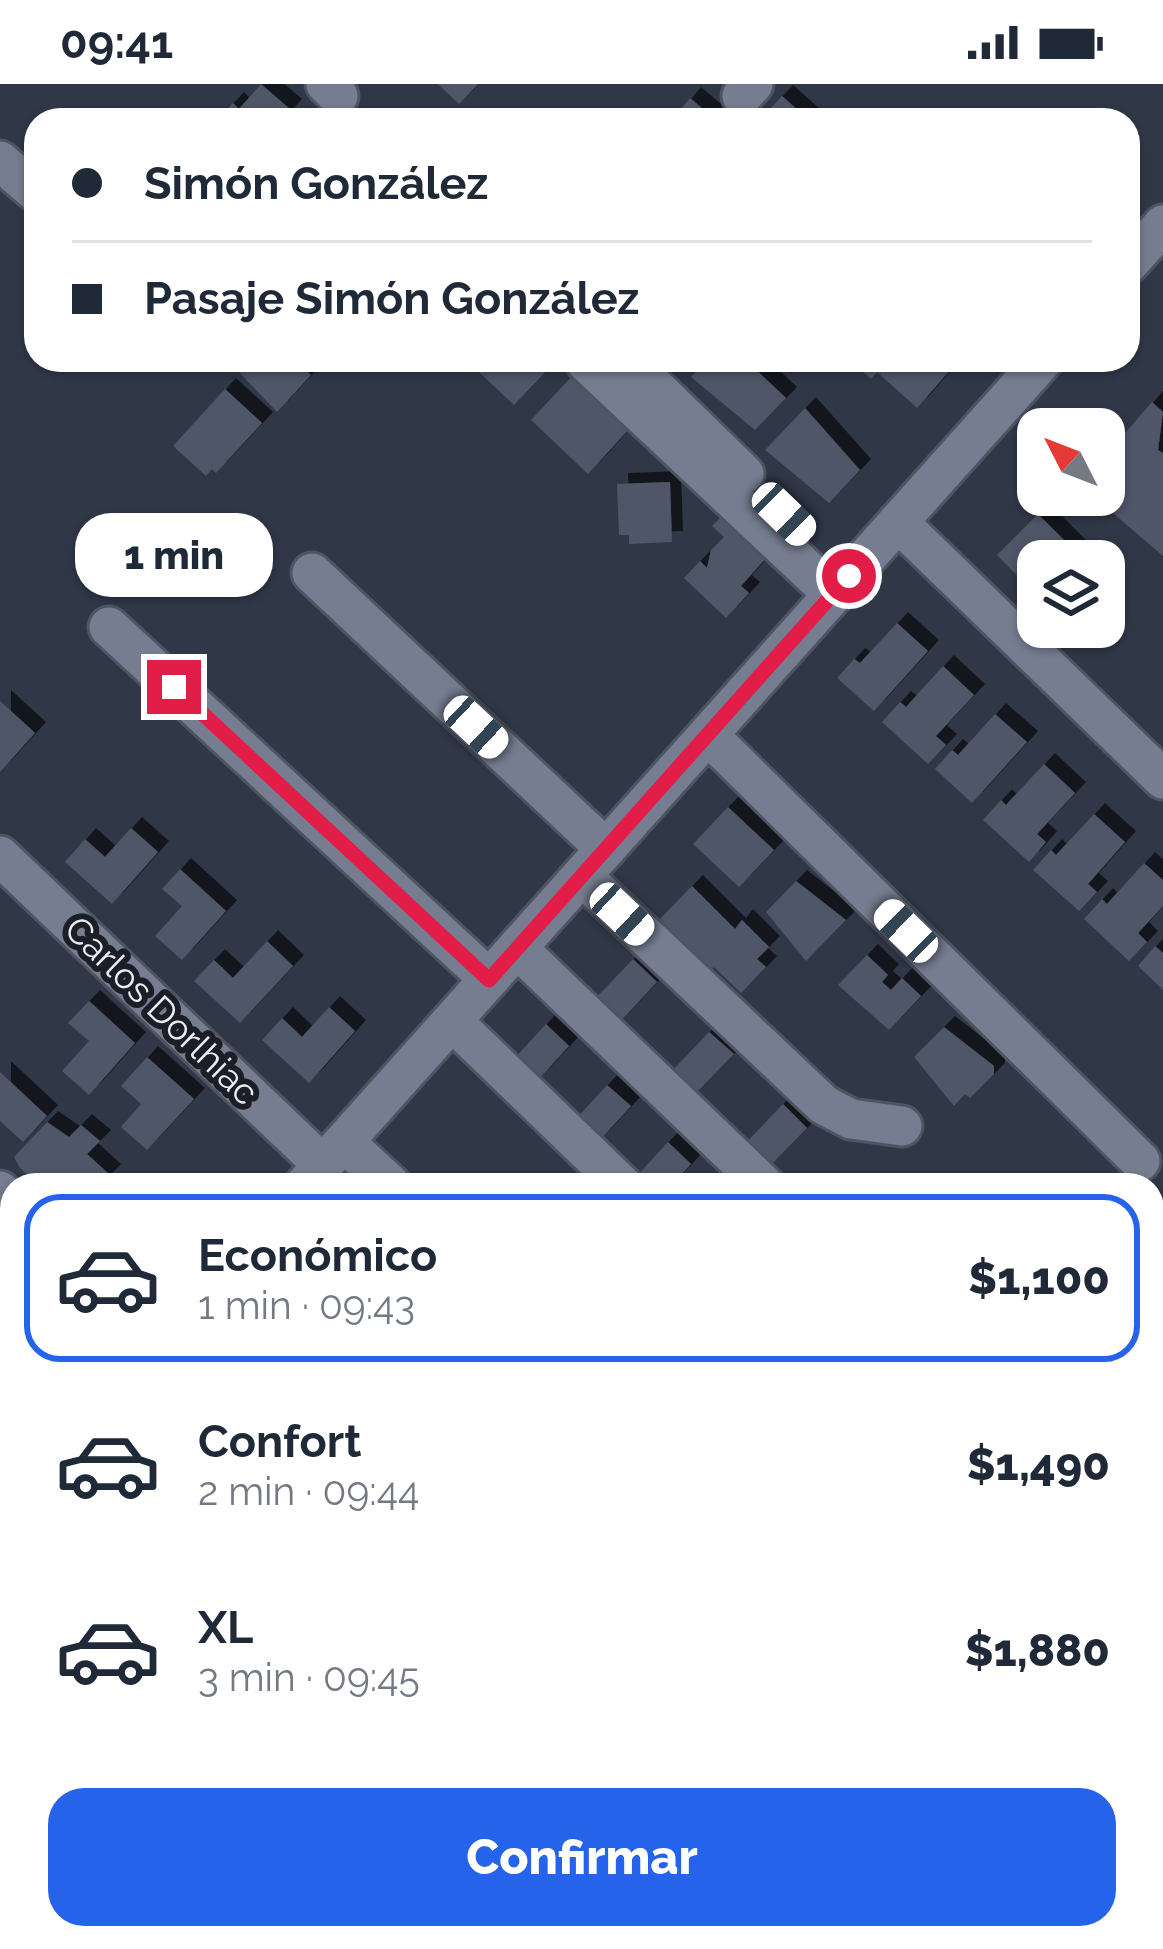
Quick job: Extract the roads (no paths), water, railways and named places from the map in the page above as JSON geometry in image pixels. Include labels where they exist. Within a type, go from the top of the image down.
[{"type":"street","points":[[0,161],[24,182]]},
{"type":"street","points":[[1140,251],[1163,225]]},
{"type":"street","points":[[598,372],[841,585]]},
{"type":"street","points":[[639,372],[841,585]]},
{"type":"street","points":[[324,1164],[1031,372]]},
{"type":"street","points":[[898,522],[1163,779]]},
{"type":"street","points":[[312,573],[824,1105],[851,1119],[902,1126]]},
{"type":"street","points":[[109,627],[489,980]]},
{"type":"street","points":[[707,735],[1140,1161]]},
{"type":"street","name":"Carlos Dorlhiac","points":[[0,856],[324,1164],[353,1173]]},
{"type":"street","points":[[517,948],[751,1173]]},
{"type":"street","points":[[452,1021],[610,1173]]}]
